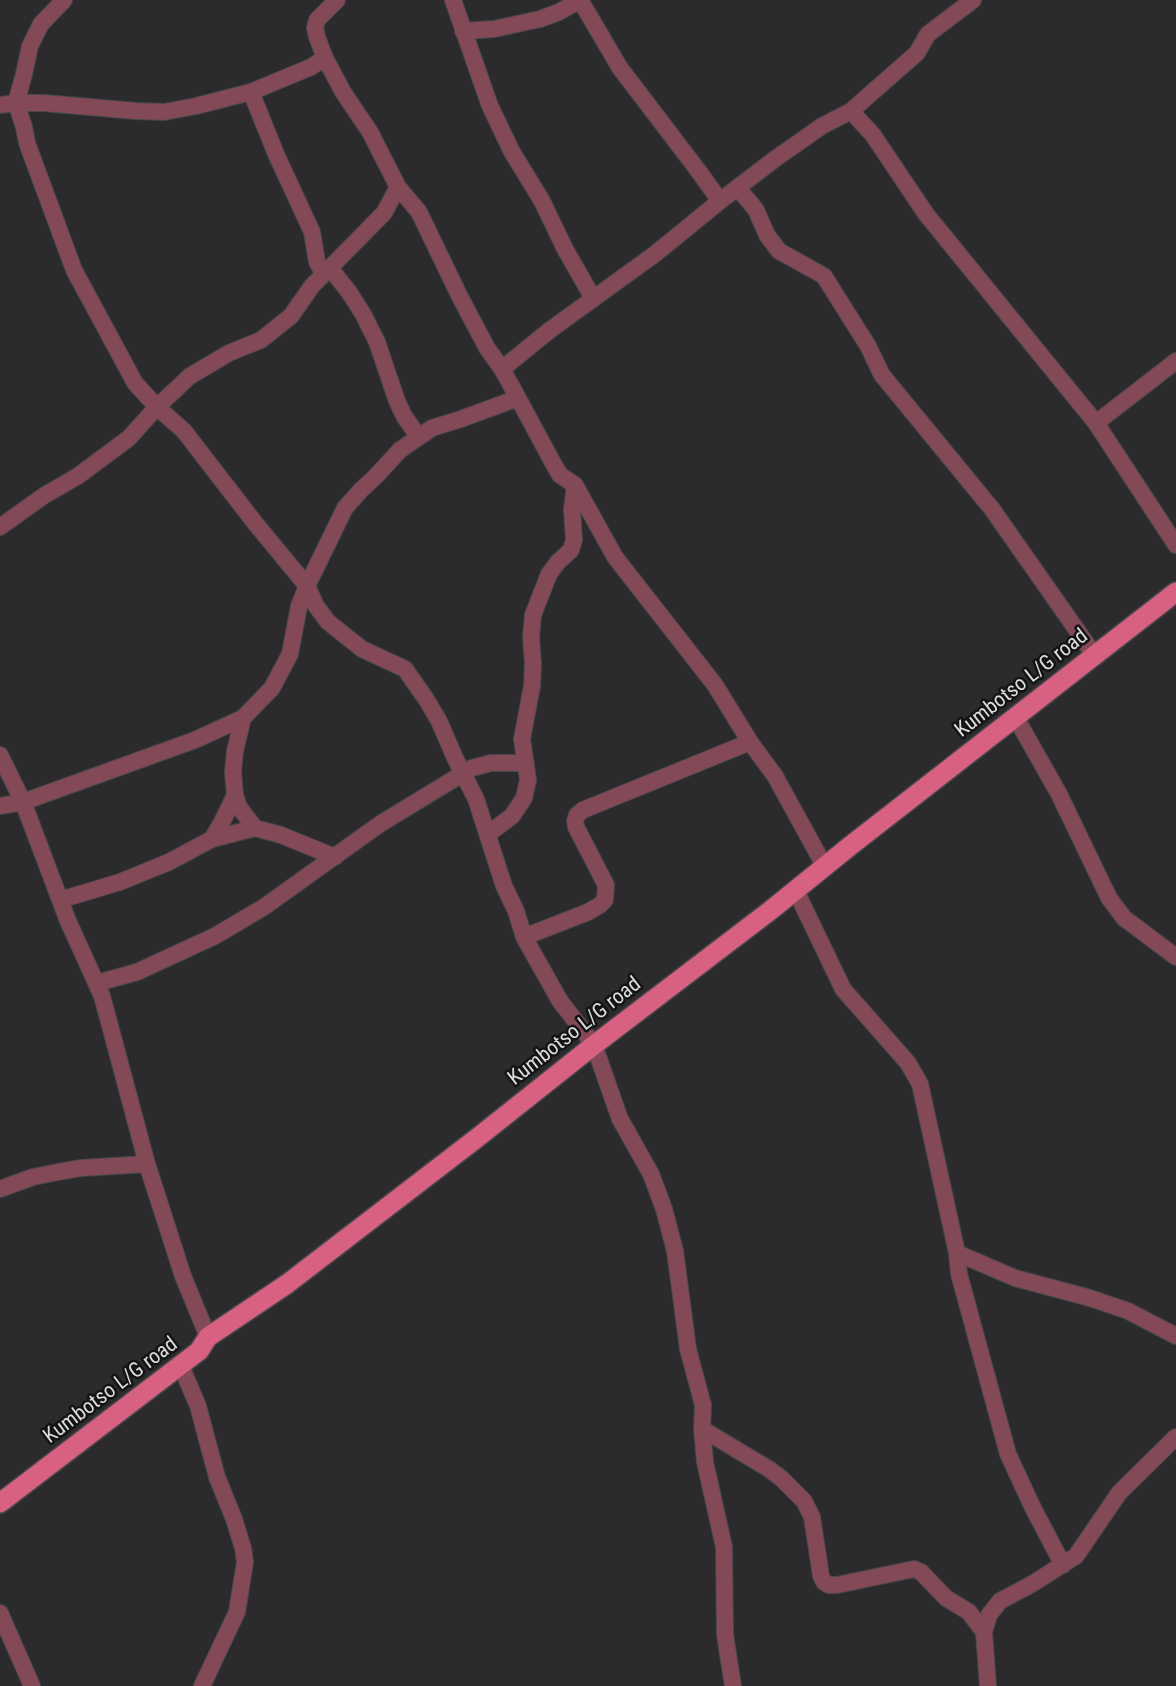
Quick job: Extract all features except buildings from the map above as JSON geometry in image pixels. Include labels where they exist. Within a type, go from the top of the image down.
[{"type":"main road","name":"Kumbotso L/G road","points":[[0,1503],[200,1352],[208,1337],[287,1284],[525,1101],[1176,592]]},
{"type":"street","points":[[8,104],[24,74],[30,46],[41,24],[64,0]]},
{"type":"street","points":[[337,0],[317,20],[315,28],[325,58],[343,92],[370,132],[398,187],[419,212],[487,348],[502,369],[560,475],[575,485],[615,556],[715,685],[750,742],[775,776],[825,867]]},
{"type":"street","points":[[453,0],[490,107],[593,298]]},
{"type":"street","points":[[463,31],[494,29],[540,19],[580,0],[620,68],[720,201]]},
{"type":"street","points":[[502,369],[550,330],[655,254],[775,159],[822,126],[851,111],[917,52],[928,34],[973,0]]},
{"type":"street","points":[[8,104],[44,103],[164,112],[251,92],[311,67],[325,58]]},
{"type":"street","points":[[251,92],[276,155],[312,232],[317,262],[349,292],[363,314],[377,342],[397,401],[418,436]]},
{"type":"street","points":[[8,104],[27,143],[74,270],[135,383],[157,408],[184,431],[307,586],[316,606],[328,621],[362,649],[405,669],[426,699],[476,799],[504,886],[524,937],[560,1001],[594,1045],[620,1119],[652,1174],[675,1251],[688,1349],[703,1405],[705,1462],[724,1547],[725,1634],[733,1686]]},
{"type":"street","points":[[851,111],[873,135],[926,215],[1096,423],[1176,545]]},
{"type":"street","points":[[0,527],[78,476],[129,438],[190,376],[229,353],[261,340],[281,325],[291,316],[312,286],[384,213],[398,187]]},
{"type":"street","points":[[738,188],[756,210],[767,235],[779,251],[824,276],[868,346],[882,375],[992,509],[1095,656]]},
{"type":"street","points":[[1096,423],[1176,361]]},
{"type":"street","points":[[0,806],[23,802],[195,740],[243,718],[272,688],[290,654],[299,606],[345,508],[400,450],[418,436],[432,428],[518,398]]},
{"type":"street","points":[[488,834],[512,816],[524,798],[528,779],[523,739],[532,686],[533,615],[549,573],[571,550],[574,540],[572,509],[575,485]]},
{"type":"street","points":[[295,627],[312,620],[328,621]]},
{"type":"street","points":[[243,718],[235,751],[235,794],[239,807],[256,828]]},
{"type":"street","points":[[1016,718],[1059,794],[1109,898],[1124,918],[1176,957]]},
{"type":"street","points":[[524,937],[588,912],[605,900],[607,885],[576,827],[577,815],[583,810],[750,742]]},
{"type":"street","points":[[0,755],[23,802],[60,900],[102,996],[147,1164],[183,1276],[208,1337]]},
{"type":"street","points":[[97,983],[137,972],[215,936],[264,907],[380,824],[472,768],[480,765],[526,763]]},
{"type":"street","points":[[212,839],[235,794]]},
{"type":"street","points":[[60,900],[120,882],[169,862],[212,839],[256,828],[335,857]]},
{"type":"street","points":[[795,889],[843,989],[908,1063],[920,1084],[957,1253],[959,1274],[1008,1454],[1063,1565]]},
{"type":"street","points":[[0,1189],[33,1177],[81,1168],[147,1164]]},
{"type":"street","points":[[957,1253],[1015,1278],[1128,1311],[1176,1336]]},
{"type":"street","points":[[181,1366],[198,1406],[217,1477],[241,1541],[245,1562],[237,1612],[202,1686]]},
{"type":"street","points":[[702,1429],[769,1469],[804,1501],[812,1517],[824,1582],[837,1585],[914,1569],[921,1572],[946,1598],[969,1612],[984,1632]]},
{"type":"street","points":[[988,1686],[984,1632],[989,1615],[1000,1601],[1076,1556],[1119,1493],[1176,1437]]},
{"type":"street","points":[[0,1614],[32,1686]]}]
